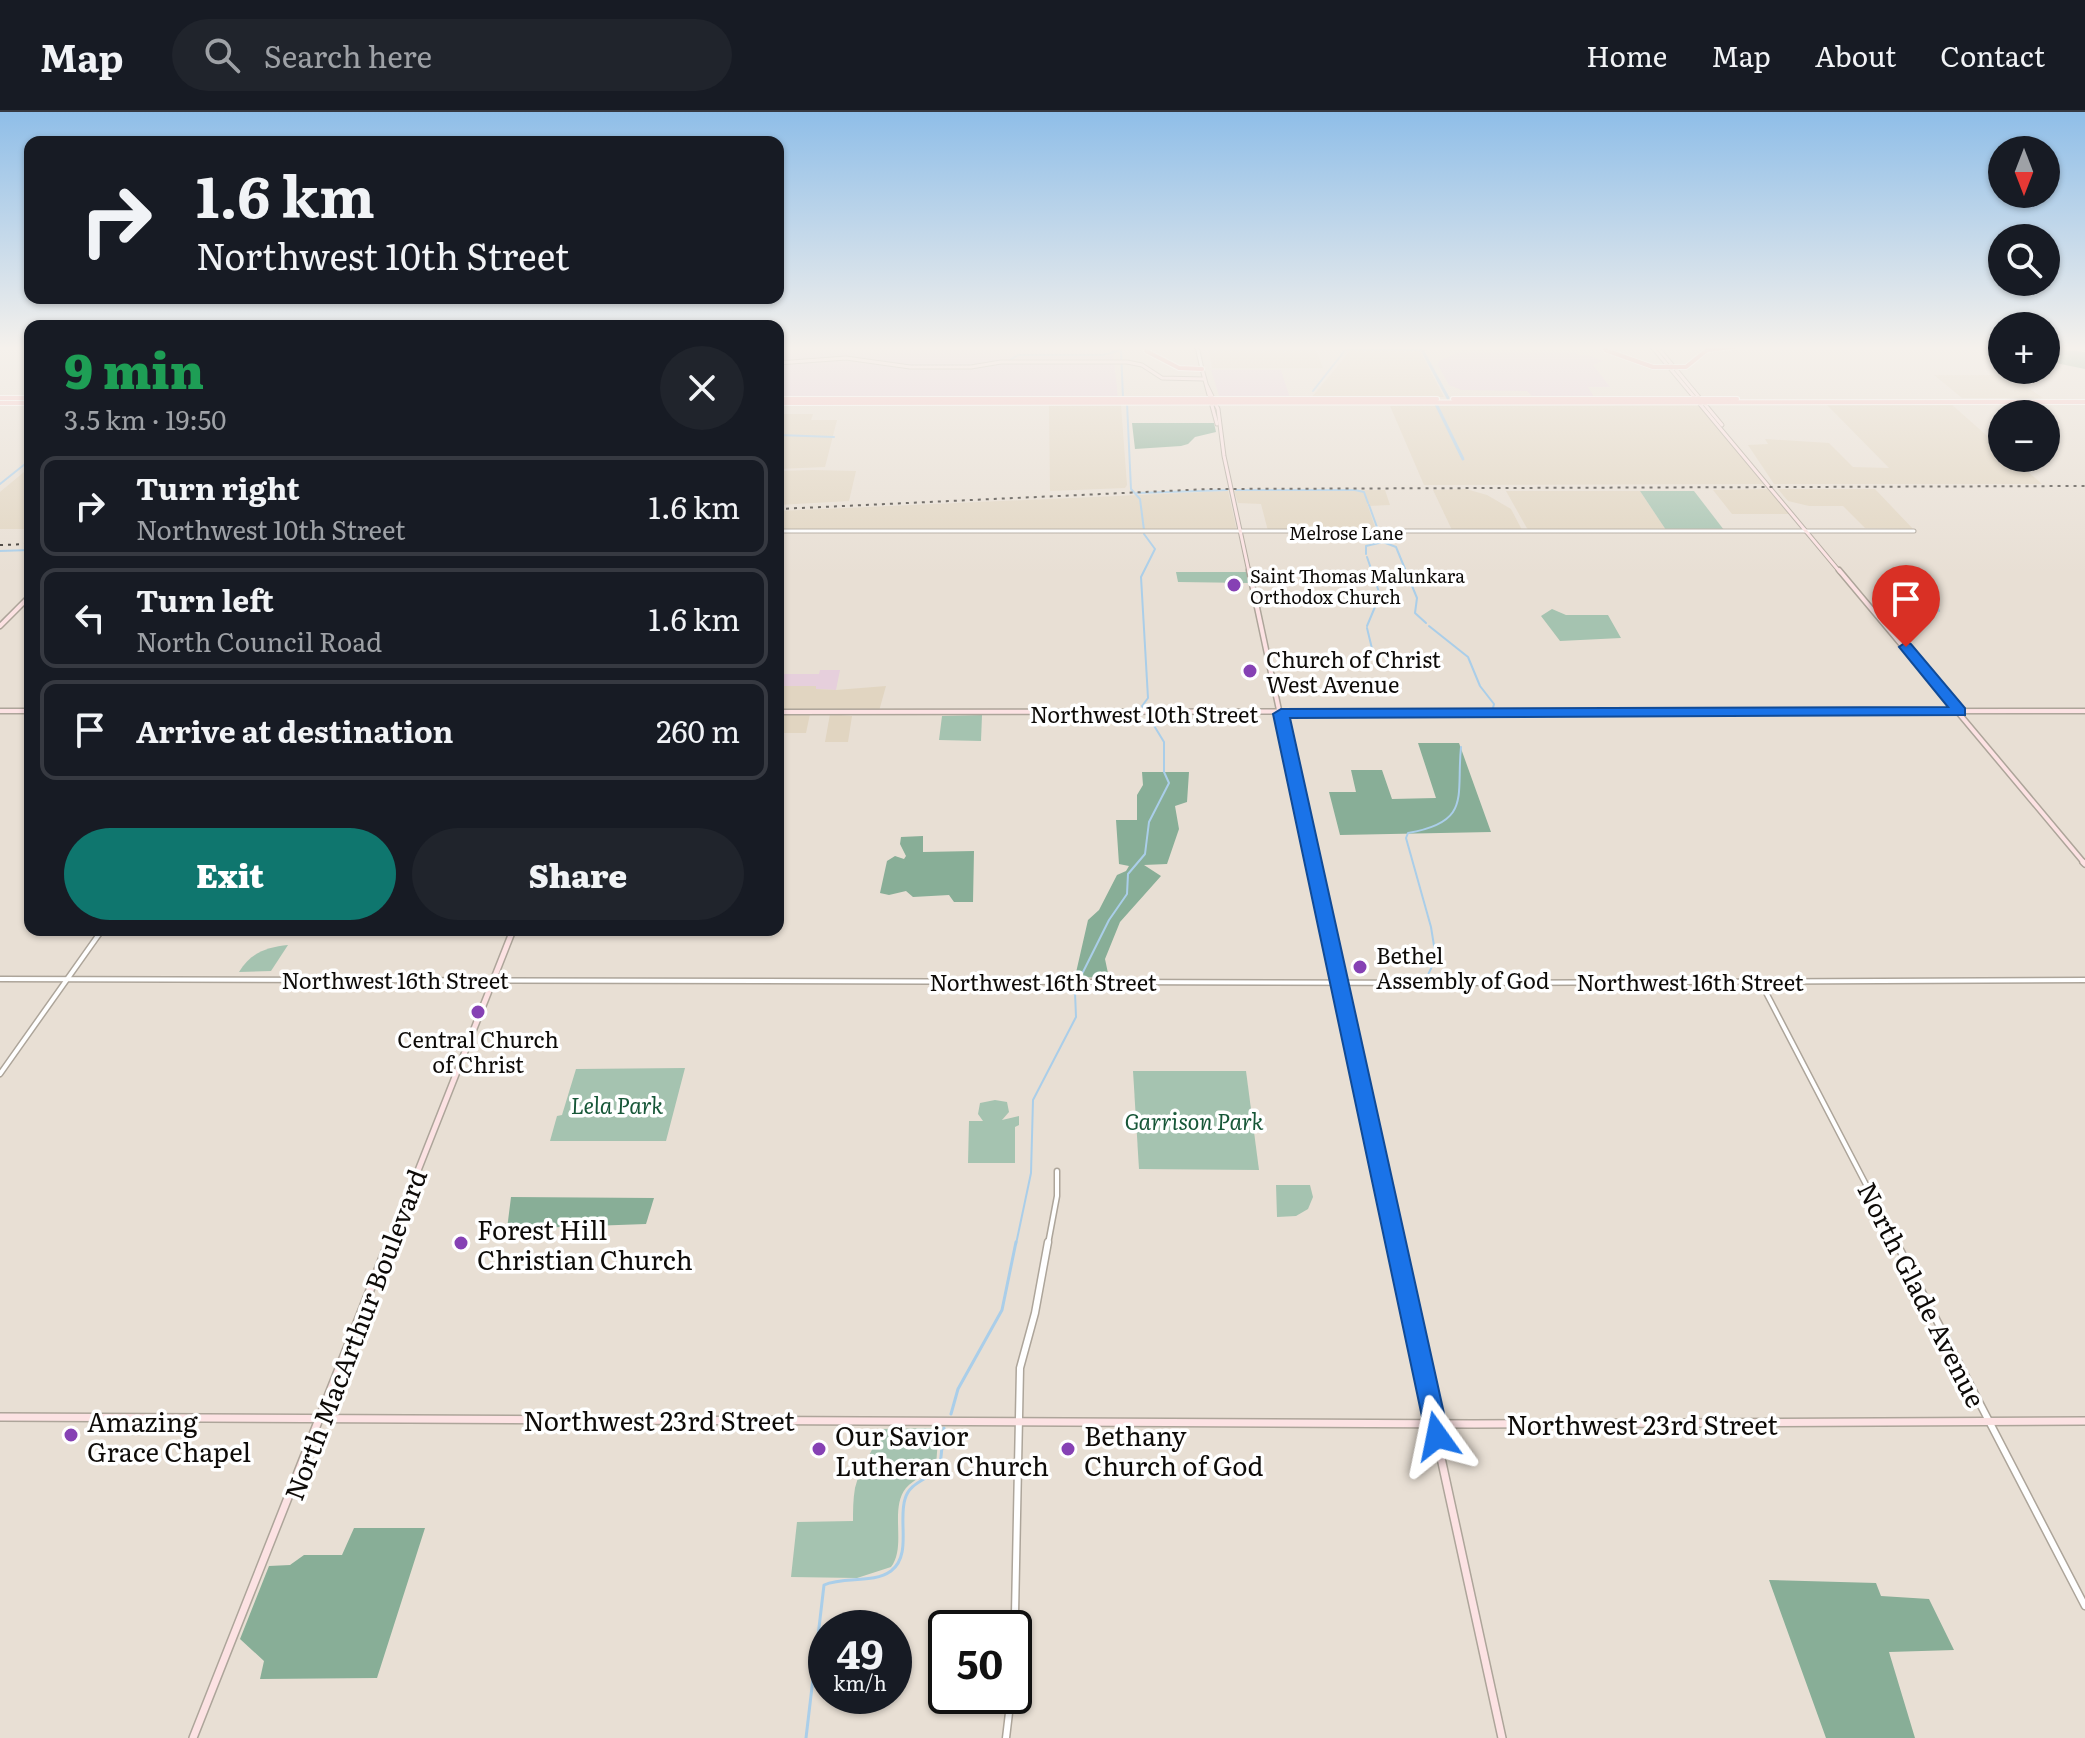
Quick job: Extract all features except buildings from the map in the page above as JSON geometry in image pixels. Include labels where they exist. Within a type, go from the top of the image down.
[{"type":"main road","points":[[1217,422],[1502,1738]]},
{"type":"main road","points":[[1716,422],[2085,864]]},
{"type":"main road","points":[[1718,422],[1787,505]]},
{"type":"main road","points":[[0,626],[24,602]]},
{"type":"main road","points":[[0,711],[24,711]]},
{"type":"main road","name":"Northwest 10th Street","points":[[784,712],[2085,711]]},
{"type":"main road","name":"North MacArthur Boulevard","points":[[193,1738],[323,1417],[511,936]]},
{"type":"main road","name":"Northwest 23rd Street","points":[[0,1417],[1434,1424],[2085,1421]]},
{"type":"street","name":"Melrose Lane","points":[[784,531],[1914,531]]},
{"type":"street","points":[[0,1074],[98,936]]},
{"type":"street","name":"Northwest 16th Street","points":[[0,979],[1339,983],[2085,980]]},
{"type":"street","name":"North Glade Avenue","points":[[1760,981],[2085,1606]]},
{"type":"street","points":[[1015,1610],[1022,1352],[1035,1313],[1057,1196],[1057,1171]]},
{"type":"street","points":[[1006,1738],[1009,1714]]},
{"type":"shaded area","points":[[784,422],[837,422],[825,467],[784,469]]},
{"type":"shaded area","points":[[1049,422],[1122,422],[1125,488],[1050,491]]},
{"type":"shaded area","points":[[1397,422],[1713,422],[1764,484],[1424,485]]},
{"type":"shaded area","points":[[1844,422],[1971,422],[1988,437],[1988,472],[2028,472],[2042,484],[1774,484],[1748,445],[1768,444],[1765,439],[1829,443],[1853,467],[1889,468]]},
{"type":"shaded area","points":[[784,471],[856,471],[849,501],[784,505]]},
{"type":"shaded area","points":[[24,472],[24,529],[0,529],[0,492]]},
{"type":"shaded area","points":[[1466,489],[1487,495],[1511,509],[1522,530],[1452,530],[1433,490]]},
{"type":"shaded area","points":[[1768,489],[1790,514],[1732,514],[1713,490]]},
{"type":"shaded area","points":[[1778,489],[1875,489],[1913,529],[1865,528],[1843,506],[1809,506],[1788,501]]},
{"type":"shaded area","points":[[1385,490],[1390,505],[1368,506],[1376,530],[1268,531],[1261,504],[1238,503],[1234,491]]},
{"type":"shaded area","points":[[1228,491],[1237,531],[784,531],[784,511]]},
{"type":"shaded area","points":[[1506,491],[1640,491],[1666,530],[1528,530]]},
{"type":"shaded area","points":[[820,670],[840,670],[836,690],[816,689],[816,686],[784,686],[784,674],[819,674]]},
{"type":"shaded area","points":[[784,686],[816,686],[816,689],[836,690],[886,686],[879,711],[784,710]]},
{"type":"shaded area","points":[[784,714],[810,714],[806,733],[784,733]]},
{"type":"shaded area","points":[[830,714],[852,716],[848,742],[825,742]]},
{"type":"green space","points":[[1132,423],[1214,423],[1216,432],[1195,437],[1181,446],[1135,449]]},
{"type":"green space","points":[[1640,491],[1694,491],[1724,530],[1666,530]]},
{"type":"green space","points":[[1176,572],[1247,572],[1250,583],[1178,582]]},
{"type":"green space","points":[[1552,609],[1566,615],[1608,615],[1621,638],[1560,641],[1541,616]]},
{"type":"green space","points":[[982,715],[981,741],[939,740],[942,716]]},
{"type":"green space","points":[[1418,743],[1459,743],[1491,832],[1340,835],[1329,792],[1356,792],[1351,770],[1382,770],[1392,799],[1436,798]]},
{"type":"green space","points":[[1142,772],[1189,772],[1187,802],[1175,806],[1179,829],[1167,864],[1144,865],[1161,876],[1120,922],[1105,959],[1109,978],[1075,977],[1088,920],[1099,910],[1117,875],[1129,866],[1119,864],[1116,820],[1137,820],[1137,795],[1143,785]]},
{"type":"green space","points":[[923,836],[923,852],[974,851],[973,902],[954,902],[949,895],[913,897],[906,891],[889,895],[880,893],[887,861],[895,856],[904,859],[906,856],[900,844],[901,837]]},
{"type":"green space","points":[[288,945],[271,971],[239,972],[248,960],[260,952]]},
{"type":"green space","name":"Lela Park","points":[[685,1068],[666,1141],[550,1141],[557,1116],[562,1115],[576,1069]]},
{"type":"green space","name":"Garrison Park","points":[[1133,1071],[1246,1071],[1259,1170],[1139,1169]]},
{"type":"green space","points":[[995,1100],[1007,1102],[1009,1112],[1002,1120],[1019,1116],[1019,1125],[1015,1127],[1015,1163],[968,1163],[969,1121],[983,1121],[978,1114],[980,1103]]},
{"type":"green space","points":[[1276,1185],[1310,1185],[1313,1197],[1308,1209],[1296,1216],[1277,1217]]},
{"type":"green space","points":[[511,1197],[654,1198],[646,1224],[507,1229]]},
{"type":"green space","points":[[939,1428],[936,1465],[909,1485],[901,1497],[898,1549],[891,1567],[857,1578],[791,1577],[797,1522],[853,1521],[855,1488],[880,1429]]},
{"type":"green space","points":[[354,1528],[425,1528],[377,1678],[260,1679],[264,1661],[240,1639],[269,1566],[290,1565],[304,1555],[342,1555]]},
{"type":"green space","points":[[1769,1580],[1876,1583],[1881,1596],[1929,1599],[1954,1650],[1889,1652],[1915,1738],[1826,1738]]},
{"type":"waterway","points":[[1128,422],[1131,489],[1140,499],[1144,530]]},
{"type":"waterway","points":[[1445,422],[1463,459]]},
{"type":"waterway","points":[[784,435],[834,437]]},
{"type":"waterway","points":[[0,484],[24,465]]},
{"type":"waterway","points":[[1137,493],[1227,490]]},
{"type":"waterway","points":[[1236,490],[1355,490],[1364,492],[1368,503]]},
{"type":"waterway","points":[[1369,505],[1378,530]]},
{"type":"waterway","points":[[1016,1244],[1031,1173],[1033,1100],[1076,1017],[1075,992],[1078,982],[1109,920],[1127,894],[1128,874],[1145,854],[1149,822],[1169,783],[1164,772],[1164,742],[1142,706],[1148,698],[1141,577],[1155,549],[1144,534]]},
{"type":"waterway","points":[[1380,534],[1382,541]]},
{"type":"waterway","points":[[1366,554],[1366,546],[1383,542],[1396,547],[1417,598],[1415,613],[1426,623]]},
{"type":"waterway","points":[[0,551],[24,550]]},
{"type":"waterway","points":[[1367,557],[1380,595],[1367,626]]},
{"type":"waterway","points":[[1914,588],[1929,586],[1939,611]]},
{"type":"waterway","points":[[1429,626],[1468,657],[1480,686],[1494,704],[1493,708]]},
{"type":"waterway","points":[[1367,628],[1375,661]]},
{"type":"waterway","points":[[1426,979],[1436,958],[1431,927],[1406,838],[1408,833],[1443,822],[1452,814],[1459,793],[1461,747]]},
{"type":"waterway","points":[[951,1414],[958,1389],[1002,1310],[1016,1242]]},
{"type":"waterway","points":[[806,1738],[824,1585],[884,1575],[897,1564],[903,1547],[905,1499],[911,1488],[940,1466],[944,1428]]},
{"type":"railway","points":[[784,509],[1209,489],[2085,486]]},
{"type":"railway","points":[[0,545],[24,544]]},
{"type":"place","name":"Saint Thomas Malunkara Orthodox Church","points":[[1234,585]]},
{"type":"place","name":"Church of Christ West Avenue","points":[[1250,671]]},
{"type":"place","name":"Bethel Assembly of God","points":[[1360,967]]},
{"type":"place","name":"Central Church of Christ","points":[[478,1012]]},
{"type":"place","name":"Forest Hill Christian Church","points":[[461,1243]]},
{"type":"place","name":"Amazing Grace Chapel","points":[[71,1435]]},
{"type":"place","name":"Our Savior Lutheran Church","points":[[819,1449]]},
{"type":"place","name":"Bethany Church of God","points":[[1068,1449]]},
{"type":"route","points":[[1437,1436],[1281,714],[1960,712],[1906,647]]}]
